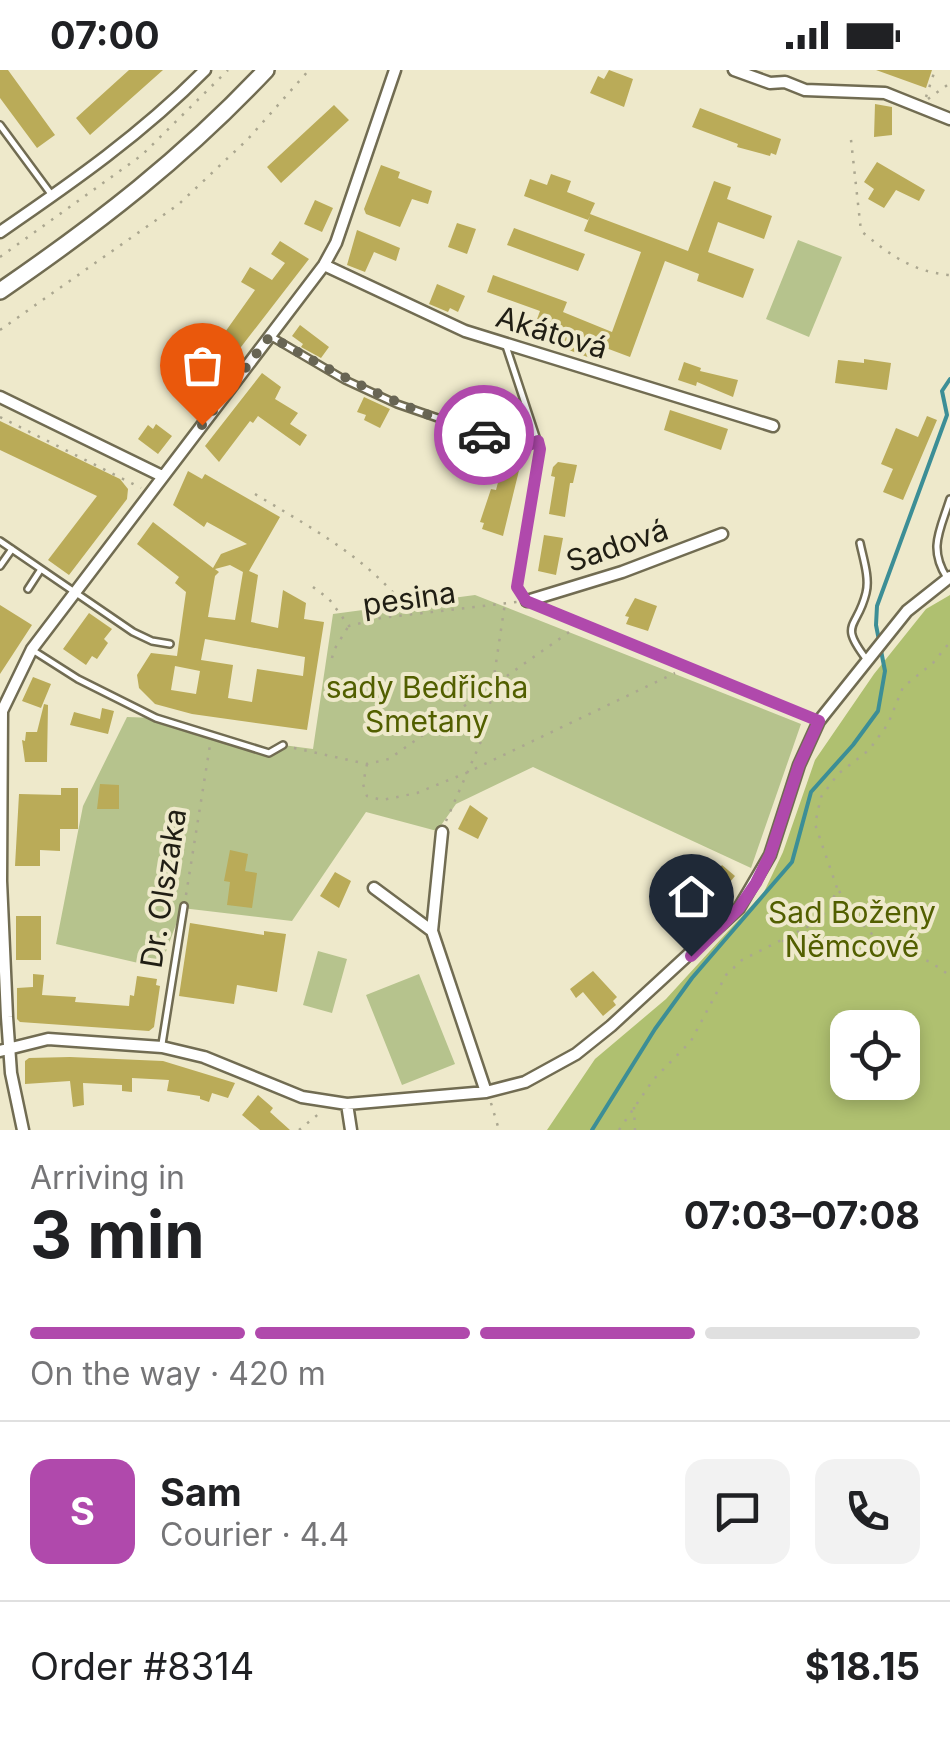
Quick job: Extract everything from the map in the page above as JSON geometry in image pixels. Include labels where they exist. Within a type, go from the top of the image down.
[{"type":"main road","points":[[0,291],[130,199],[182,154],[266,70]]},
{"type":"street","points":[[0,232],[113,154],[205,70]]},
{"type":"street","points":[[24,1130],[5,1050],[1,710],[32,650],[324,264],[336,243],[395,70]]},
{"type":"street","points":[[734,70],[805,90],[884,93],[948,116]]},
{"type":"street","name":"Akátová","points":[[324,264],[465,330],[772,426]]},
{"type":"street","points":[[0,398],[162,476]]},
{"type":"street","name":"Sadová","points":[[526,601],[622,572],[722,534]]},
{"type":"street","points":[[5,1050],[48,1038],[162,1047],[204,1057],[302,1097],[347,1104],[486,1092],[525,1082],[576,1054],[691,956],[739,908],[770,855],[799,765],[819,721],[907,611],[948,577]]},
{"type":"street","points":[[442,832],[432,931],[486,1092]]},
{"type":"street","points":[[374,888],[432,931]]},
{"type":"street","points":[[347,1104],[352,1130]]},
{"type":"lane","points":[[0,124],[52,196]]},
{"type":"lane","points":[[270,336],[345,380],[397,404],[522,448],[538,441]]},
{"type":"lane","name":"Sadová","points":[[506,344],[540,449],[517,587],[526,601],[819,721]]},
{"type":"lane","points":[[948,577],[936,561],[935,550],[950,499]]},
{"type":"lane","points":[[0,541],[133,632],[170,644]]},
{"type":"lane","points":[[860,543],[866,592],[850,630],[851,639],[867,660]]},
{"type":"lane","points":[[0,566],[12,549]]},
{"type":"lane","points":[[28,590],[41,569]]},
{"type":"lane","points":[[32,650],[124,704],[269,753],[283,745]]},
{"type":"lane","name":"Dr. Olszaka","points":[[162,1047],[184,906]]},
{"type":"path","points":[[0,257],[142,154],[228,70]]},
{"type":"path","points":[[0,330],[179,204],[248,139],[309,70]]},
{"type":"path","points":[[935,70],[924,102],[950,83]]},
{"type":"path","points":[[852,140],[860,231],[896,260],[930,273],[950,275]]},
{"type":"path","points":[[0,417],[123,476],[149,493]]},
{"type":"path","points":[[255,494],[345,548],[390,586],[412,615]]},
{"type":"path","name":"pesina","points":[[313,587],[329,599],[350,626],[381,618],[526,601]]},
{"type":"path","points":[[442,832],[486,730],[505,603]]},
{"type":"path","points":[[283,745],[367,764],[389,759],[582,623]]},
{"type":"path","points":[[332,658],[350,626]]},
{"type":"path","points":[[882,944],[856,918],[838,888],[815,824],[821,796],[838,774],[869,750],[888,724],[903,687],[933,663],[950,642]]},
{"type":"path","points":[[367,764],[363,784],[368,796],[382,800],[417,793],[687,667]]},
{"type":"path","name":"Dr. Olszaka","points":[[184,906],[212,736]]},
{"type":"path","points":[[619,1130],[634,1104],[691,1041],[726,975],[742,960],[823,916],[838,888]]},
{"type":"path","points":[[781,941],[882,944],[925,960],[950,976]]},
{"type":"path","points":[[299,1130],[331,1103]]},
{"type":"path","points":[[634,1104],[634,1130]]},
{"type":"path","points":[[494,1110],[498,1130]]},
{"type":"green space","points":[[798,240],[842,257],[809,337],[766,319]]},
{"type":"green space","name":"sady Bedřicha Smetany","points":[[475,595],[801,724],[751,868],[533,767],[456,804],[437,831],[366,812],[292,921],[182,908],[160,968],[56,944],[83,806],[127,717],[156,718],[269,753],[283,745],[313,749],[333,614]]},
{"type":"green space","name":"Sad Boženy Němcové","points":[[950,595],[950,1130],[547,1130],[595,1059],[666,999],[764,892],[783,852],[815,760],[874,674],[926,609]]},
{"type":"green space","points":[[318,951],[347,959],[332,1013],[303,1005]]},
{"type":"green space","points":[[419,974],[455,1064],[402,1085],[366,995]]},
{"type":"building","points":[[0,70],[8,70],[55,135],[37,148],[0,98]]},
{"type":"building","points":[[129,70],[163,70],[90,135],[76,118]]},
{"type":"building","points":[[609,70],[633,79],[624,107],[590,93],[598,76],[604,79]]},
{"type":"building","points":[[876,70],[932,70],[926,88]]},
{"type":"building","points":[[875,104],[892,107],[892,135],[874,137]]},
{"type":"building","points":[[334,105],[349,120],[281,183],[267,167]]},
{"type":"building","points":[[700,108],[781,139],[776,155],[737,147],[738,144],[692,127]]},
{"type":"building","points":[[877,162],[925,190],[919,201],[896,190],[884,208],[868,199],[874,189],[864,182]]},
{"type":"building","points":[[381,165],[400,172],[398,178],[432,191],[428,204],[412,199],[400,227],[366,214],[364,209]]},
{"type":"building","points":[[551,174],[571,181],[567,192],[595,203],[590,214],[688,251],[714,181],[731,187],[727,199],[772,216],[764,239],[718,222],[708,252],[754,269],[743,298],[697,281],[699,274],[665,261],[630,357],[606,348],[601,362],[531,336],[540,311],[487,292],[493,275],[567,302],[563,312],[612,332],[641,252],[584,231],[590,216],[588,220],[524,196],[530,179],[547,185]]},
{"type":"building","points":[[315,200],[333,208],[322,232],[304,224]]},
{"type":"building","points":[[457,223],[476,229],[467,254],[448,247]]},
{"type":"building","points":[[514,228],[585,254],[578,271],[507,245]]},
{"type":"building","points":[[357,230],[400,248],[396,261],[374,252],[365,272],[347,265]]},
{"type":"building","points":[[280,241],[309,259],[224,369],[186,341],[192,333],[213,349],[255,290],[241,282],[250,267],[272,280],[285,263],[271,254]]},
{"type":"building","points":[[437,284],[465,296],[458,312],[429,304]]},
{"type":"building","points":[[300,325],[329,347],[321,358],[301,347],[303,344],[292,336]]},
{"type":"building","points":[[864,359],[891,363],[887,390],[835,383],[838,360],[864,363]]},
{"type":"building","points":[[684,362],[701,368],[700,371],[738,380],[733,397],[697,382],[696,386],[678,380]]},
{"type":"building","points":[[262,373],[281,387],[275,399],[298,413],[290,424],[307,435],[300,446],[258,416],[219,462],[205,446]]},
{"type":"building","points":[[364,397],[390,409],[380,428],[357,412]]},
{"type":"building","points":[[481,399],[505,406],[498,430],[481,425],[485,412],[478,410]]},
{"type":"building","points":[[670,410],[728,429],[721,450],[664,430]]},
{"type":"building","points":[[927,416],[937,420],[903,500],[883,492],[893,469],[881,464],[896,428],[918,437]]},
{"type":"building","points":[[0,421],[120,479],[128,489],[127,499],[69,575],[48,560],[97,496],[0,450]]},
{"type":"building","points":[[156,424],[172,436],[158,454],[138,439],[148,425],[153,429]]},
{"type":"building","points":[[504,449],[523,454],[503,536],[482,529],[484,523],[480,522],[501,471],[482,467],[484,456],[497,458]]},
{"type":"building","points":[[558,462],[577,465],[565,517],[549,514],[555,477],[551,476]]},
{"type":"building","points":[[188,471],[202,479],[205,474],[280,517],[249,571],[258,575],[251,622],[278,628],[283,590],[306,603],[304,619],[324,622],[307,730],[192,714],[155,704],[139,688],[137,675],[151,653],[177,656],[186,592],[175,583],[179,577],[137,544],[153,522],[213,568],[221,554],[247,544],[207,522],[204,527],[173,505]],"holes":[[[230,565],[243,572],[235,620],[208,617],[219,572],[215,569]],[[205,639],[305,657],[303,676],[257,669],[252,702],[228,698],[233,665],[201,660]],[[175,666],[200,671],[196,694],[171,690]]]},
{"type":"building","points":[[544,535],[563,538],[556,575],[538,571]]},
{"type":"building","points":[[635,598],[657,606],[648,631],[626,624],[629,617],[625,616]]},
{"type":"building","points":[[0,605],[32,625],[0,674]]},
{"type":"building","points":[[89,613],[112,629],[97,659],[92,656],[86,665],[63,649]]},
{"type":"building","points":[[33,677],[51,684],[41,708],[22,701]]},
{"type":"building","points":[[44,704],[48,705],[47,762],[25,762],[22,740],[25,741],[26,732],[37,732]]},
{"type":"building","points":[[102,708],[114,711],[108,734],[70,725],[74,712],[100,719]]},
{"type":"building","points":[[100,784],[119,785],[119,809],[97,809]]},
{"type":"building","points":[[61,788],[78,788],[78,829],[60,829],[60,851],[40,850],[40,866],[15,866],[19,794],[61,795]]},
{"type":"building","points":[[470,805],[488,818],[478,839],[458,829]]},
{"type":"building","points":[[230,850],[248,854],[245,871],[257,873],[252,908],[227,905],[230,882],[224,881]]},
{"type":"building","points":[[722,865],[735,876],[714,901],[701,889]]},
{"type":"building","points":[[335,872],[351,881],[339,908],[320,896]]},
{"type":"building","points":[[16,916],[41,916],[41,960],[16,960]]},
{"type":"building","points":[[190,923],[264,935],[264,931],[286,934],[277,992],[237,985],[234,1004],[179,996]]},
{"type":"building","points":[[593,971],[617,997],[613,1001],[616,1005],[603,1016],[583,992],[576,998],[570,989]]},
{"type":"building","points":[[33,974],[44,975],[42,995],[129,1006],[137,976],[157,979],[156,985],[160,986],[154,1027],[149,1031],[20,1022],[17,988],[33,987]]},
{"type":"building","points":[[29,1058],[163,1061],[235,1083],[228,1098],[212,1093],[209,1102],[200,1096],[167,1091],[169,1080],[132,1078],[132,1092],[122,1091],[122,1085],[83,1083],[84,1105],[73,1107],[70,1081],[25,1084],[25,1061]]},
{"type":"building","points":[[258,1095],[290,1130],[260,1130],[242,1115]]},
{"type":"waterway","points":[[592,1130],[692,978],[792,862],[811,792],[878,711],[885,671],[876,625],[877,606],[947,415],[942,391],[950,379]]},
{"type":"way so far","points":[[202,425],[270,336],[345,380],[397,404],[484,435]]},
{"type":"route","points":[[484,435],[522,448],[538,441],[540,449],[517,587],[526,601],[819,721],[756,883],[739,908],[691,956]]}]
